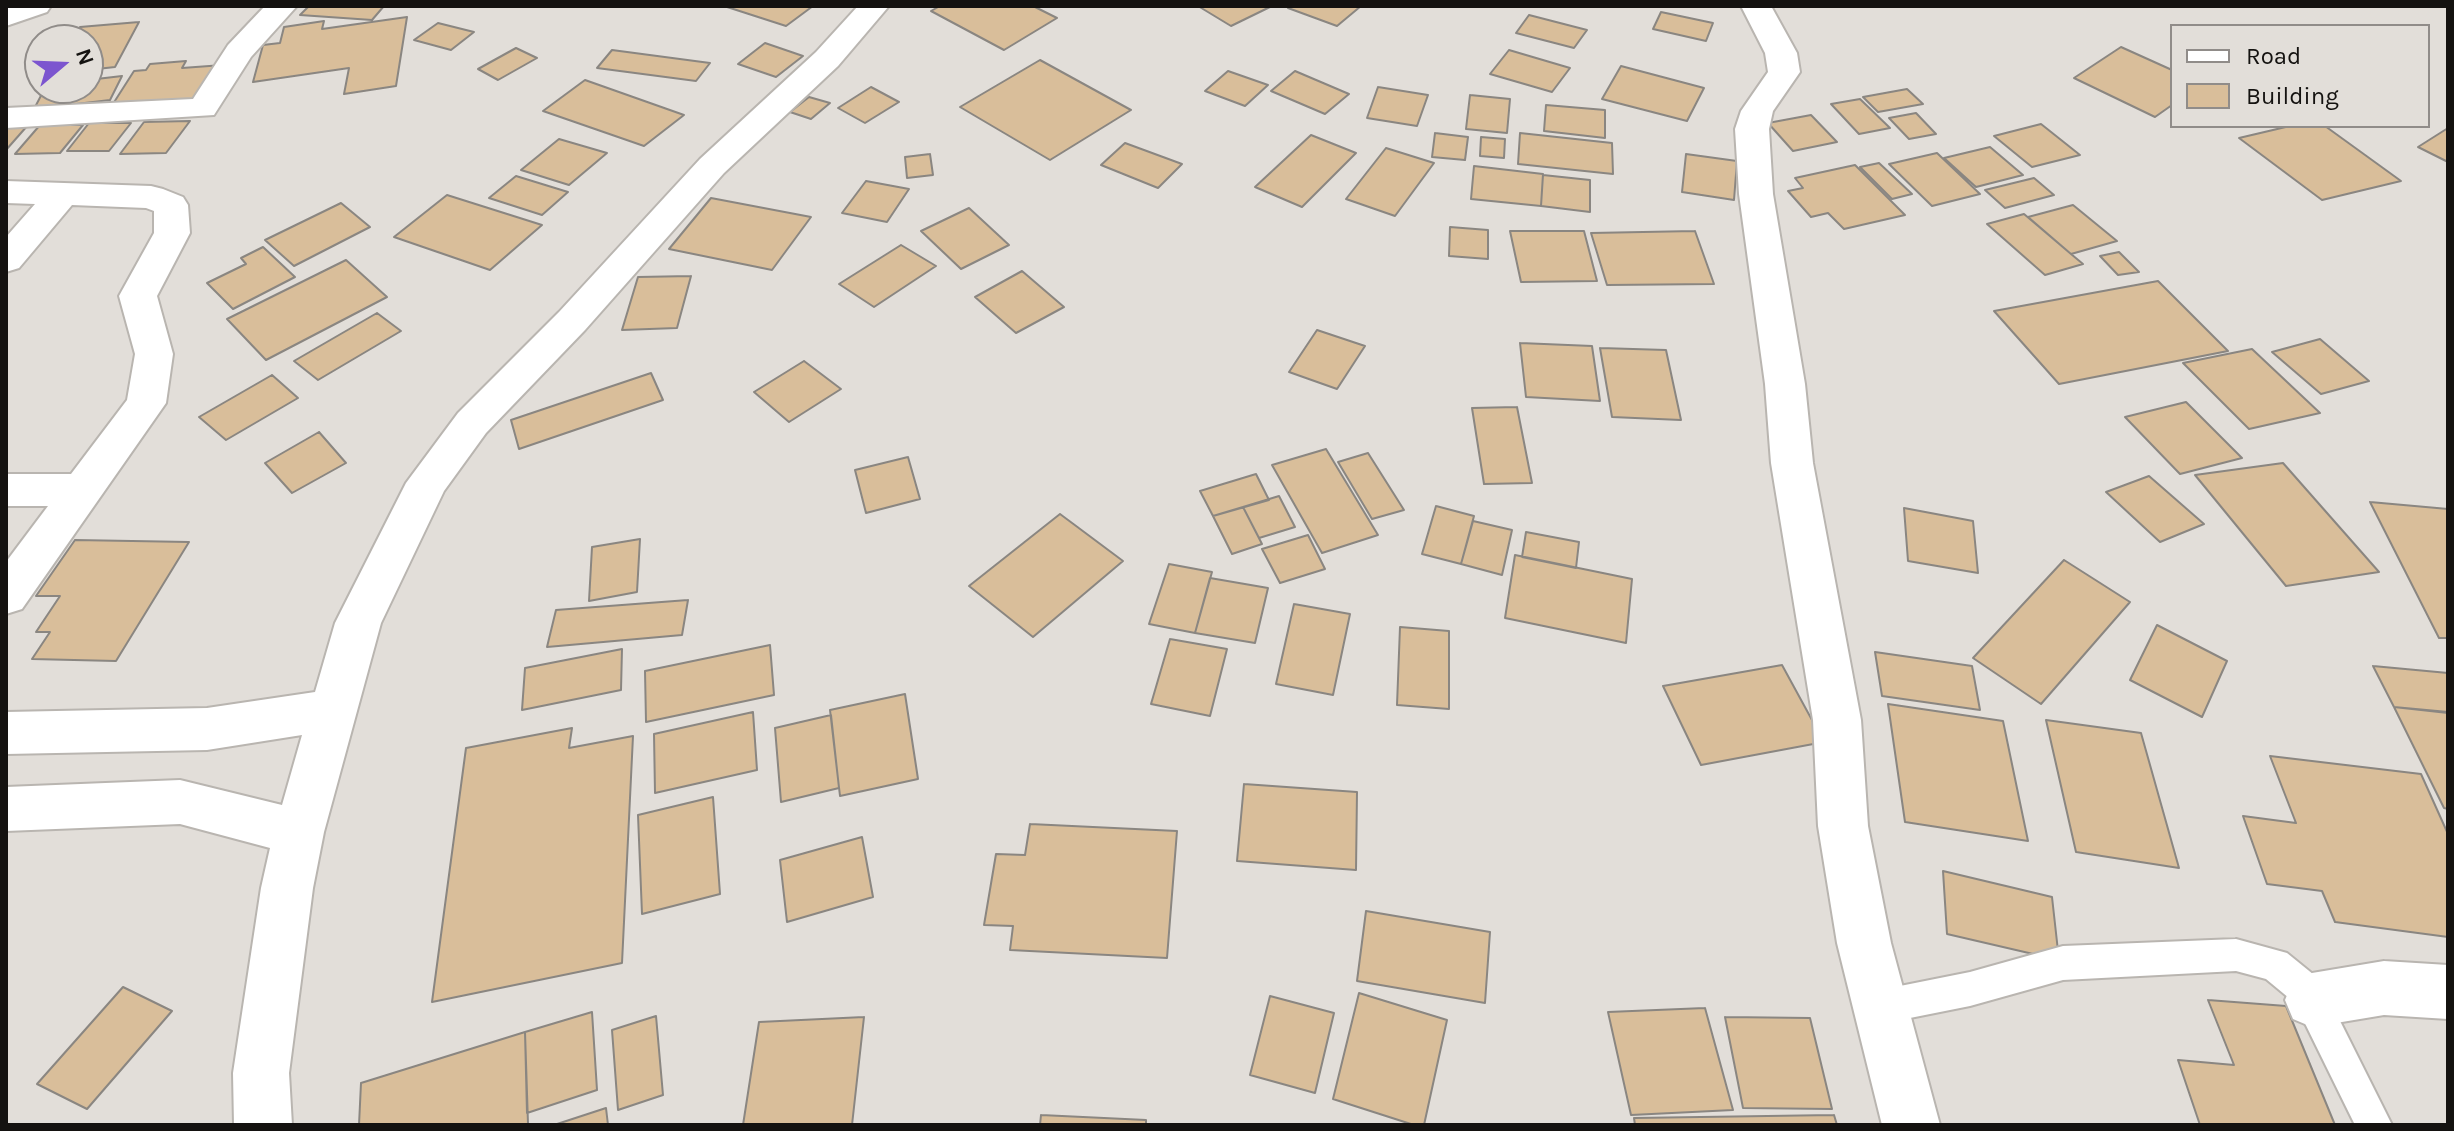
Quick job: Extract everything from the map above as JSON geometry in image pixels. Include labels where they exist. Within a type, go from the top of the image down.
[{"type":"street","points":[[6,17],[36,6]]},
{"type":"street","points":[[6,118],[203,108],[239,52],[282,6]]},
{"type":"street","points":[[263,1125],[261,1073],[287,888],[299,832],[358,623],[427,483],[472,423],[572,321],[712,166],[827,59],[874,6]]},
{"type":"street","points":[[1756,6],[1781,53],[1784,72],[1757,111],[1752,129],[1756,194],[1785,384],[1792,463],[1837,720],[1843,826],[1864,943],[1911,1125]]},
{"type":"street","points":[[6,192],[151,197],[171,205],[172,233],[138,296],[154,354],[146,403],[6,596]]},
{"type":"street","points":[[6,260],[63,194]]},
{"type":"street","points":[[6,490],[80,490]]},
{"type":"street","points":[[6,733],[207,729],[336,709]]},
{"type":"street","points":[[6,809],[180,802],[299,832]]},
{"type":"street","points":[[2312,1000],[2384,988],[2448,992]]},
{"type":"lane","points":[[1880,1007],[1970,989],[2063,963],[2236,955],[2275,965],[2307,991],[2374,1125]]},
{"type":"building","points":[[309,6],[384,6],[372,20],[300,15]]},
{"type":"building","points":[[724,6],[813,6],[786,26]]},
{"type":"building","points":[[940,6],[1033,6],[1057,18],[1004,50],[931,11]]},
{"type":"building","points":[[1198,6],[1272,6],[1231,26]]},
{"type":"building","points":[[1361,6],[1337,26],[1288,8]]},
{"type":"building","points":[[1661,12],[1713,23],[1706,41],[1653,29]]},
{"type":"building","points":[[1529,15],[1587,30],[1574,48],[1516,33]]},
{"type":"building","points":[[407,17],[396,86],[344,94],[349,68],[253,82],[263,45],[280,43],[284,27],[324,21],[322,29]]},
{"type":"building","points":[[139,22],[115,67],[104,68],[104,25]]},
{"type":"building","points":[[438,23],[474,32],[451,50],[414,40]]},
{"type":"building","points":[[765,43],[803,56],[776,77],[738,64]]},
{"type":"building","points":[[2121,47],[2170,69],[2170,106],[2155,117],[2074,78]]},
{"type":"building","points":[[516,48],[537,58],[498,80],[478,69]]},
{"type":"building","points":[[612,50],[710,63],[696,81],[597,68]]},
{"type":"building","points":[[1509,50],[1570,68],[1552,92],[1490,74]]},
{"type":"building","points":[[1040,60],[1131,110],[1050,160],[960,107]]},
{"type":"building","points":[[186,61],[182,68],[223,65],[202,100],[111,107],[134,71],[146,70],[150,64]]},
{"type":"building","points":[[1621,66],[1704,88],[1687,121],[1602,99]]},
{"type":"building","points":[[1228,71],[1268,85],[1245,106],[1205,91]]},
{"type":"building","points":[[1295,71],[1349,94],[1325,114],[1271,91]]},
{"type":"building","points":[[122,76],[110,100],[104,101],[104,78]]},
{"type":"building","points":[[585,80],[684,115],[644,146],[543,111]]},
{"type":"building","points":[[871,87],[899,102],[865,123],[838,108]]},
{"type":"building","points":[[1378,87],[1428,95],[1417,126],[1367,118]]},
{"type":"building","points":[[1907,89],[1923,104],[1878,112],[1863,97]]},
{"type":"building","points":[[1470,95],[1510,99],[1507,133],[1466,129]]},
{"type":"building","points":[[809,97],[830,103],[811,119],[790,112]]},
{"type":"building","points":[[1860,99],[1890,128],[1859,134],[1831,104]]},
{"type":"building","points":[[37,104],[76,104],[34,109]]},
{"type":"building","points":[[1546,105],[1605,110],[1605,138],[1544,131]]},
{"type":"building","points":[[1916,113],[1936,134],[1909,139],[1889,118]]},
{"type":"building","points":[[1811,115],[1837,142],[1793,151],[1768,123]]},
{"type":"building","points":[[190,121],[166,153],[120,154],[144,122]]},
{"type":"building","points":[[89,123],[131,123],[109,151],[67,151]]},
{"type":"building","points":[[2041,124],[2080,155],[2032,167],[1994,136]]},
{"type":"building","points":[[6,125],[28,125],[6,150]]},
{"type":"building","points":[[40,125],[83,125],[60,153],[15,154]]},
{"type":"building","points":[[2282,128],[2328,128],[2401,181],[2322,200],[2239,138]]},
{"type":"building","points":[[2448,128],[2448,162],[2418,147]]},
{"type":"building","points":[[1435,133],[1468,137],[1465,160],[1432,157]]},
{"type":"building","points":[[1520,133],[1612,143],[1613,174],[1518,164]]},
{"type":"building","points":[[1311,135],[1356,153],[1302,207],[1255,187]]},
{"type":"building","points":[[1481,137],[1505,139],[1504,158],[1480,156]]},
{"type":"building","points":[[559,139],[607,153],[569,185],[521,170]]},
{"type":"building","points":[[1125,143],[1182,164],[1158,188],[1101,165]]},
{"type":"building","points":[[1990,147],[2023,175],[1976,187],[1944,158]]},
{"type":"building","points":[[1386,148],[1434,163],[1395,216],[1346,199]]},
{"type":"building","points":[[1937,153],[1980,194],[1932,206],[1889,164]]},
{"type":"building","points":[[930,154],[933,175],[907,178],[905,157]]},
{"type":"building","points":[[1686,154],[1737,161],[1734,200],[1682,192]]},
{"type":"building","points":[[1879,163],[1912,194],[1892,199],[1860,167]]},
{"type":"building","points":[[1855,165],[1905,215],[1844,229],[1828,213],[1811,217],[1788,191],[1803,188],[1795,178]]},
{"type":"building","points":[[1474,166],[1543,174],[1541,206],[1471,199]]},
{"type":"building","points":[[1543,175],[1590,180],[1590,212],[1541,206]]},
{"type":"building","points":[[516,176],[568,192],[542,215],[489,198]]},
{"type":"building","points":[[2034,178],[2054,195],[2005,208],[1985,190]]},
{"type":"building","points":[[866,181],[909,189],[887,222],[842,213]]},
{"type":"building","points":[[447,195],[542,225],[490,270],[394,237]]},
{"type":"building","points":[[711,198],[811,217],[772,270],[669,249]]},
{"type":"building","points":[[341,203],[370,227],[294,266],[265,240]]},
{"type":"building","points":[[2073,205],[2117,241],[2071,254],[2028,217]]},
{"type":"building","points":[[969,208],[1009,245],[961,269],[921,231]]},
{"type":"building","points":[[2024,214],[2083,264],[2045,275],[1987,224]]},
{"type":"building","points":[[1450,227],[1488,230],[1488,259],[1449,256]]},
{"type":"building","points":[[1510,231],[1584,231],[1597,281],[1521,282]]},
{"type":"building","points":[[1695,231],[1714,284],[1607,285],[1591,233]]},
{"type":"building","points":[[901,245],[936,266],[874,307],[839,284]]},
{"type":"building","points":[[263,247],[295,277],[233,309],[207,283],[246,264],[241,258]]},
{"type":"building","points":[[2119,252],[2139,272],[2118,275],[2100,256]]},
{"type":"building","points":[[346,260],[387,297],[266,360],[227,319]]},
{"type":"building","points":[[1022,271],[1064,307],[1016,333],[975,297]]},
{"type":"building","points":[[691,276],[677,328],[622,330],[638,277]]},
{"type":"building","points":[[2158,281],[2228,351],[2059,384],[1994,311]]},
{"type":"building","points":[[377,313],[401,331],[318,380],[294,361]]},
{"type":"building","points":[[1317,330],[1365,346],[1337,389],[1289,372]]},
{"type":"building","points":[[2320,339],[2369,381],[2321,394],[2272,352]]},
{"type":"building","points":[[1520,343],[1592,346],[1600,401],[1526,397]]},
{"type":"building","points":[[1600,348],[1666,350],[1681,420],[1612,417]]},
{"type":"building","points":[[2252,349],[2320,413],[2249,429],[2183,363]]},
{"type":"building","points":[[804,361],[841,389],[789,422],[754,392]]},
{"type":"building","points":[[651,373],[663,400],[519,449],[511,420]]},
{"type":"building","points":[[272,375],[298,398],[226,440],[199,417]]},
{"type":"building","points":[[2186,402],[2242,458],[2180,474],[2125,417]]},
{"type":"building","points":[[1517,407],[1532,483],[1484,484],[1472,408]]},
{"type":"building","points":[[319,432],[346,463],[292,493],[265,463]]},
{"type":"building","points":[[1326,449],[1378,535],[1322,553],[1272,465]]},
{"type":"building","points":[[1368,453],[1404,510],[1372,519],[1338,462]]},
{"type":"building","points":[[908,457],[920,499],[866,513],[855,470]]},
{"type":"building","points":[[2283,463],[2379,572],[2286,586],[2195,475]]},
{"type":"building","points":[[1256,474],[1269,500],[1213,516],[1200,491]]},
{"type":"building","points":[[2149,476],[2204,524],[2160,542],[2106,492]]},
{"type":"building","points":[[1279,496],[1295,527],[1259,538],[1243,507]]},
{"type":"building","points":[[2370,502],[2448,509],[2448,638],[2439,638]]},
{"type":"building","points":[[1436,506],[1474,516],[1461,564],[1422,554]]},
{"type":"building","points":[[1243,507],[1262,544],[1232,554],[1213,516]]},
{"type":"building","points":[[1904,508],[1973,521],[1978,573],[1908,561]]},
{"type":"building","points":[[1060,514],[1123,561],[1033,637],[969,586]]},
{"type":"building","points":[[1473,521],[1512,530],[1502,575],[1461,564]]},
{"type":"building","points":[[1526,532],[1579,542],[1576,568],[1522,557]]},
{"type":"building","points":[[1308,535],[1325,569],[1280,583],[1262,549]]},
{"type":"building","points":[[640,539],[637,592],[589,601],[592,547]]},
{"type":"building","points":[[75,540],[189,542],[116,661],[32,659],[50,632],[36,632],[60,596],[36,596]]},
{"type":"building","points":[[1515,555],[1632,579],[1626,643],[1505,618]]},
{"type":"building","points":[[2064,560],[2130,602],[2041,704],[1973,658]]},
{"type":"building","points":[[1169,564],[1212,572],[1195,633],[1149,624]]},
{"type":"building","points":[[1210,578],[1268,588],[1255,643],[1195,633]]},
{"type":"building","points":[[688,600],[682,635],[547,647],[556,610]]},
{"type":"building","points":[[1294,604],[1350,614],[1333,695],[1276,684]]},
{"type":"building","points":[[2157,625],[2227,661],[2202,717],[2130,680]]},
{"type":"building","points":[[1400,627],[1449,631],[1449,709],[1397,705]]},
{"type":"building","points":[[1170,639],[1227,649],[1210,716],[1151,704]]},
{"type":"building","points":[[770,645],[774,695],[646,722],[645,671]]},
{"type":"building","points":[[622,649],[621,690],[522,710],[525,668]]},
{"type":"building","points":[[1875,652],[1972,666],[1980,710],[1882,696]]},
{"type":"building","points":[[1782,665],[1824,742],[1701,765],[1663,686]]},
{"type":"building","points":[[2373,666],[2448,673],[2448,713],[2394,707]]},
{"type":"building","points":[[905,694],[918,779],[840,796],[830,710]]},
{"type":"building","points":[[1888,704],[2003,721],[2028,841],[1905,822]]},
{"type":"building","points":[[2394,707],[2448,712],[2448,809],[2444,808]]},
{"type":"building","points":[[753,712],[757,770],[655,793],[654,734]]},
{"type":"building","points":[[831,715],[839,788],[781,802],[775,728]]},
{"type":"building","points":[[2046,720],[2141,733],[2179,868],[2076,852]]},
{"type":"building","points":[[572,728],[569,748],[633,736],[622,963],[432,1002],[466,748]]},
{"type":"building","points":[[2270,756],[2421,774],[2448,834],[2448,937],[2335,922],[2322,891],[2267,884],[2243,816],[2296,823]]},
{"type":"building","points":[[1244,784],[1357,792],[1356,870],[1237,861]]},
{"type":"building","points":[[713,797],[720,894],[642,914],[638,815]]},
{"type":"building","points":[[1030,824],[1177,831],[1167,958],[1010,950],[1013,926],[984,925],[996,854],[1025,855]]},
{"type":"building","points":[[862,837],[873,897],[787,922],[780,860]]},
{"type":"building","points":[[1943,871],[2052,897],[2059,960],[1947,934]]},
{"type":"building","points":[[1366,911],[1490,932],[1485,1003],[1357,981]]},
{"type":"building","points":[[123,987],[172,1011],[87,1109],[37,1084]]},
{"type":"building","points":[[1359,993],[1447,1020],[1424,1125],[1414,1125],[1333,1099]]},
{"type":"building","points":[[1270,996],[1334,1013],[1315,1093],[1250,1075]]},
{"type":"building","points":[[2208,1000],[2286,1006],[2335,1125],[2200,1125],[2178,1060],[2234,1065]]},
{"type":"building","points":[[1705,1008],[1733,1110],[1631,1115],[1608,1012]]},
{"type":"building","points":[[592,1012],[597,1090],[527,1113],[525,1032]]},
{"type":"building","points":[[656,1016],[663,1095],[618,1110],[612,1030]]},
{"type":"building","points":[[864,1017],[852,1125],[743,1125],[759,1022]]},
{"type":"building","points":[[1725,1017],[1810,1018],[1832,1109],[1743,1108]]},
{"type":"building","points":[[525,1032],[528,1124],[359,1125],[361,1083]]},
{"type":"building","points":[[606,1108],[608,1125],[554,1125]]},
{"type":"building","points":[[1041,1115],[1146,1120],[1146,1125],[1040,1125]]},
{"type":"building","points":[[1834,1115],[1837,1125],[1635,1125],[1634,1118]]}]
